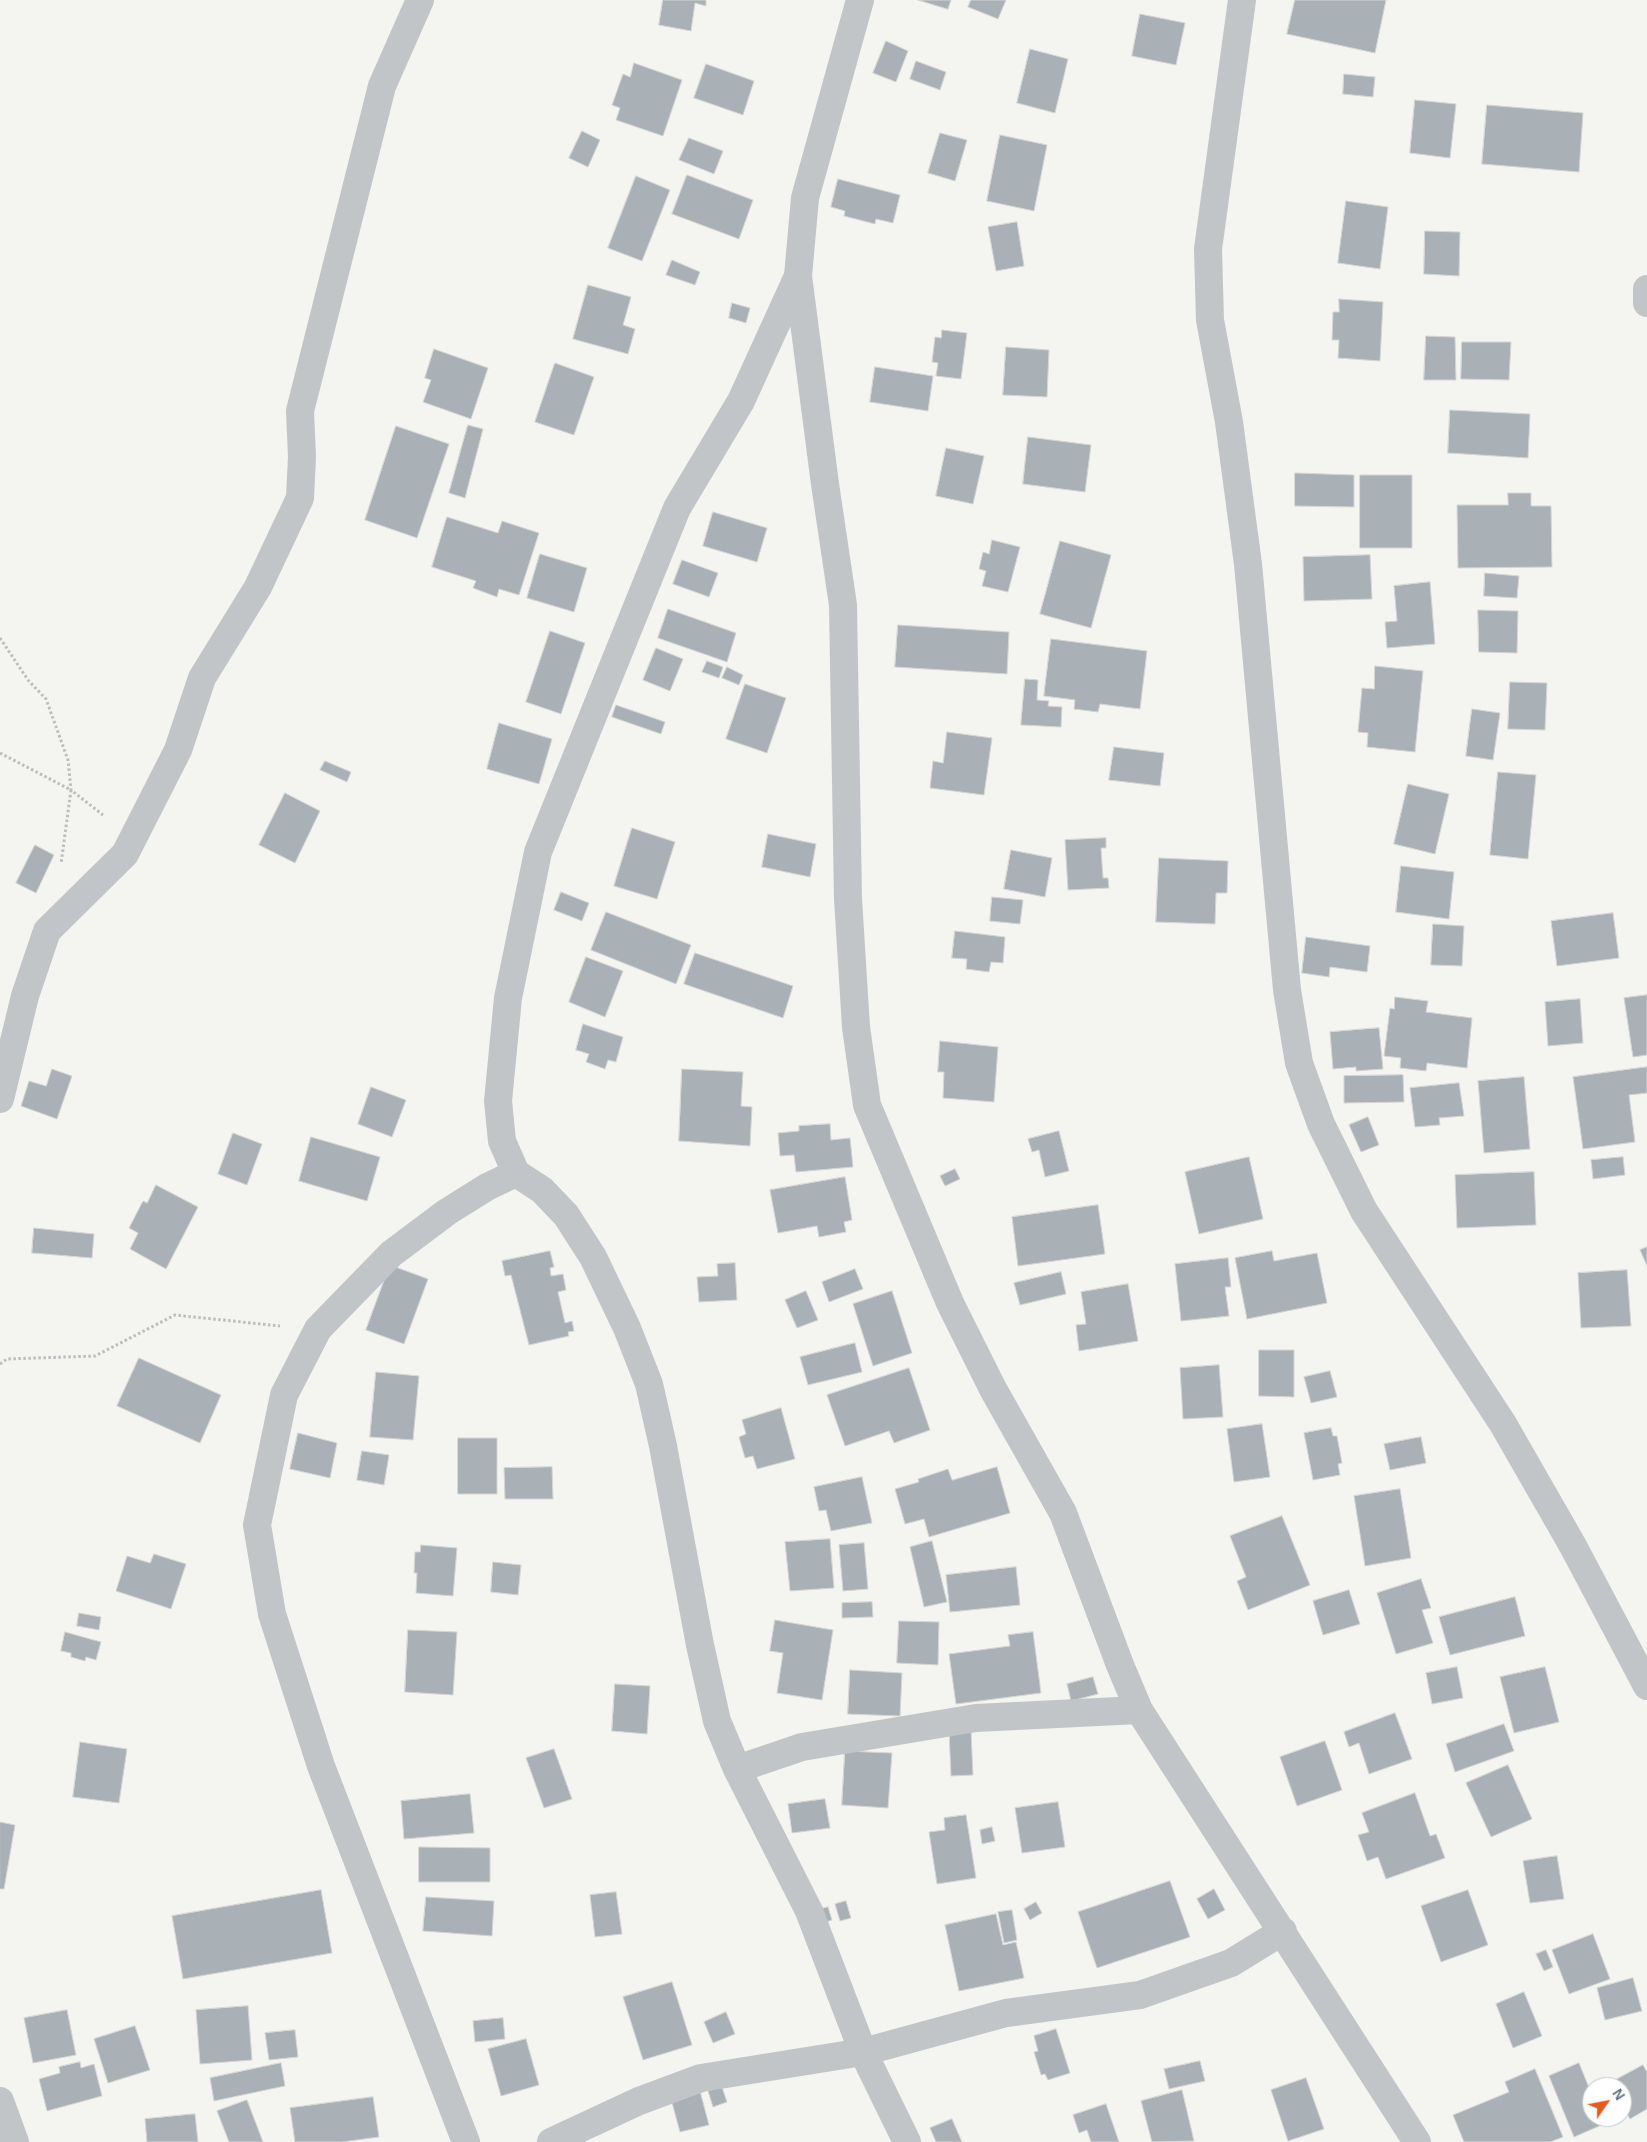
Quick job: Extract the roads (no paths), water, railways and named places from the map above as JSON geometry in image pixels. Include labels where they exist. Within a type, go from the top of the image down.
[{"type":"street","points":[[0,1099],[25,996],[47,931],[125,854],[178,750],[202,678],[258,587],[300,498],[302,457],[300,411],[382,86],[420,0]]},
{"type":"street","points":[[860,0],[805,198],[798,276],[843,605],[848,900],[856,1027],[867,1105],[950,1303],[992,1388],[1063,1513],[1120,1665],[1139,1710],[1283,1930],[1417,2142]]},
{"type":"street","points":[[1242,0],[1208,249],[1210,320],[1229,422],[1248,564],[1287,990],[1299,1063],[1321,1124],[1364,1211],[1503,1424],[1573,1546],[1647,1686]]},
{"type":"street","points":[[798,276],[741,401],[676,508],[538,852],[508,998],[498,1101],[502,1141],[516,1173],[542,1190],[566,1215],[593,1257],[627,1328],[649,1384],[664,1446],[700,1645],[717,1721],[737,1769],[809,1911],[863,2052],[908,2142]]},
{"type":"street","points":[[1647,289],[1647,303]]},
{"type":"street","points":[[466,2142],[321,1766],[272,1614],[257,1525],[284,1395],[318,1329],[391,1254],[447,1212],[487,1187],[516,1173]]},
{"type":"street","points":[[737,1769],[802,1747],[976,1718],[1139,1710]]},
{"type":"street","points":[[551,2142],[639,2101],[701,2078],[863,2052],[1006,2013],[1140,1995],[1231,1963],[1283,1930]]},
{"type":"street","points":[[0,2100],[15,2142]]}]
